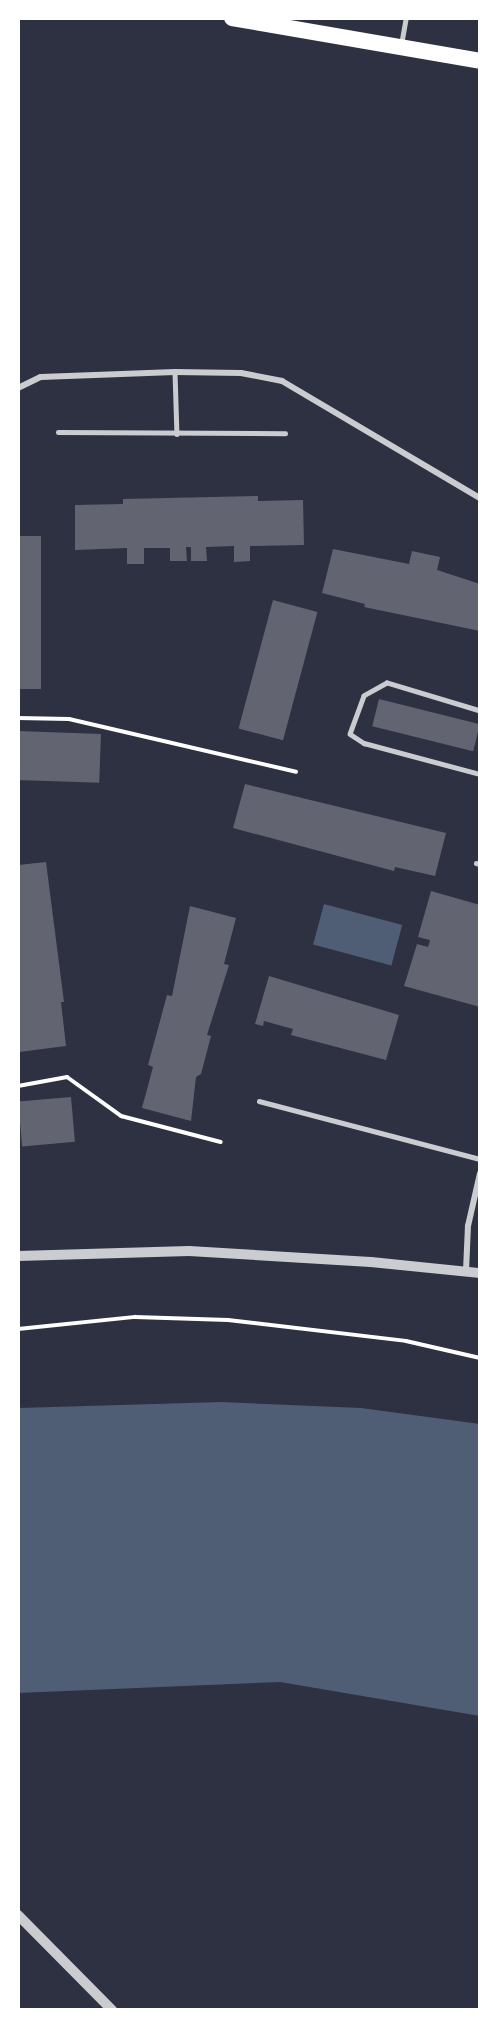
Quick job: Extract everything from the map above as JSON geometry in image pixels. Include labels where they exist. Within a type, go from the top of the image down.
[{"type":"highway","points":[[232,18],[480,62]]},
{"type":"street","points":[[18,388],[41,377],[175,372],[241,373],[282,381],[480,498]]},
{"type":"street","points":[[466,1271],[468,1226],[480,1173]]},
{"type":"street","points":[[18,1256],[189,1251],[466,1271],[480,1274]]},
{"type":"street","points":[[18,1915],[112,2010]]},
{"type":"lane","points":[[401,48],[406,18]]},
{"type":"lane","points":[[175,372],[177,434]]},
{"type":"lane","points":[[58,432],[285,433]]},
{"type":"lane","points":[[480,711],[387,683],[364,696],[350,734],[364,743],[480,774]]},
{"type":"lane","points":[[259,1101],[480,1159]]},
{"type":"path","points":[[18,718],[69,719],[296,772]]},
{"type":"path","points":[[18,1086],[67,1077],[121,1116],[221,1142]]},
{"type":"path","points":[[18,1329],[135,1317],[228,1320],[406,1341],[480,1358]]},
{"type":"water","points":[[324,904],[402,925],[391,966],[313,945]]},
{"type":"water","points":[[222,1402],[361,1408],[480,1424],[480,1716],[280,1682],[18,1693],[18,1408]]},
{"type":"building","points":[[258,496],[258,501],[303,500],[304,545],[250,546],[250,561],[234,562],[234,546],[206,547],[207,561],[191,561],[191,547],[186,547],[187,561],[170,561],[170,548],[144,548],[144,564],[127,564],[127,548],[75,550],[75,505],[123,504],[123,499]]},
{"type":"building","points":[[18,536],[41,536],[41,689],[18,689]]},
{"type":"building","points":[[333,549],[409,564],[412,551],[440,557],[437,570],[480,584],[480,631],[364,607],[365,604],[322,593]]},
{"type":"building","points":[[273,600],[317,612],[283,740],[239,728]]},
{"type":"building","points":[[379,699],[480,724],[473,751],[372,726]]},
{"type":"building","points":[[18,731],[101,734],[99,783],[18,780]]},
{"type":"building","points":[[245,784],[446,833],[435,876],[395,867],[394,871],[233,828]]},
{"type":"building","points":[[46,862],[64,1002],[61,1002],[66,1046],[19,1052],[18,865]]},
{"type":"building","points":[[431,891],[480,905],[480,1007],[404,986],[417,944],[428,947],[430,940],[418,937]]},
{"type":"building","points":[[190,906],[236,918],[224,964],[229,965],[207,1035],[211,1036],[201,1074],[196,1077],[191,1121],[142,1108],[153,1067],[148,1065],[167,995],[172,996]]},
{"type":"building","points":[[269,976],[399,1015],[386,1060],[291,1035],[293,1029],[264,1021],[263,1026],[255,1024]]},
{"type":"building","points":[[71,1097],[75,1142],[22,1146],[18,1102]]}]
